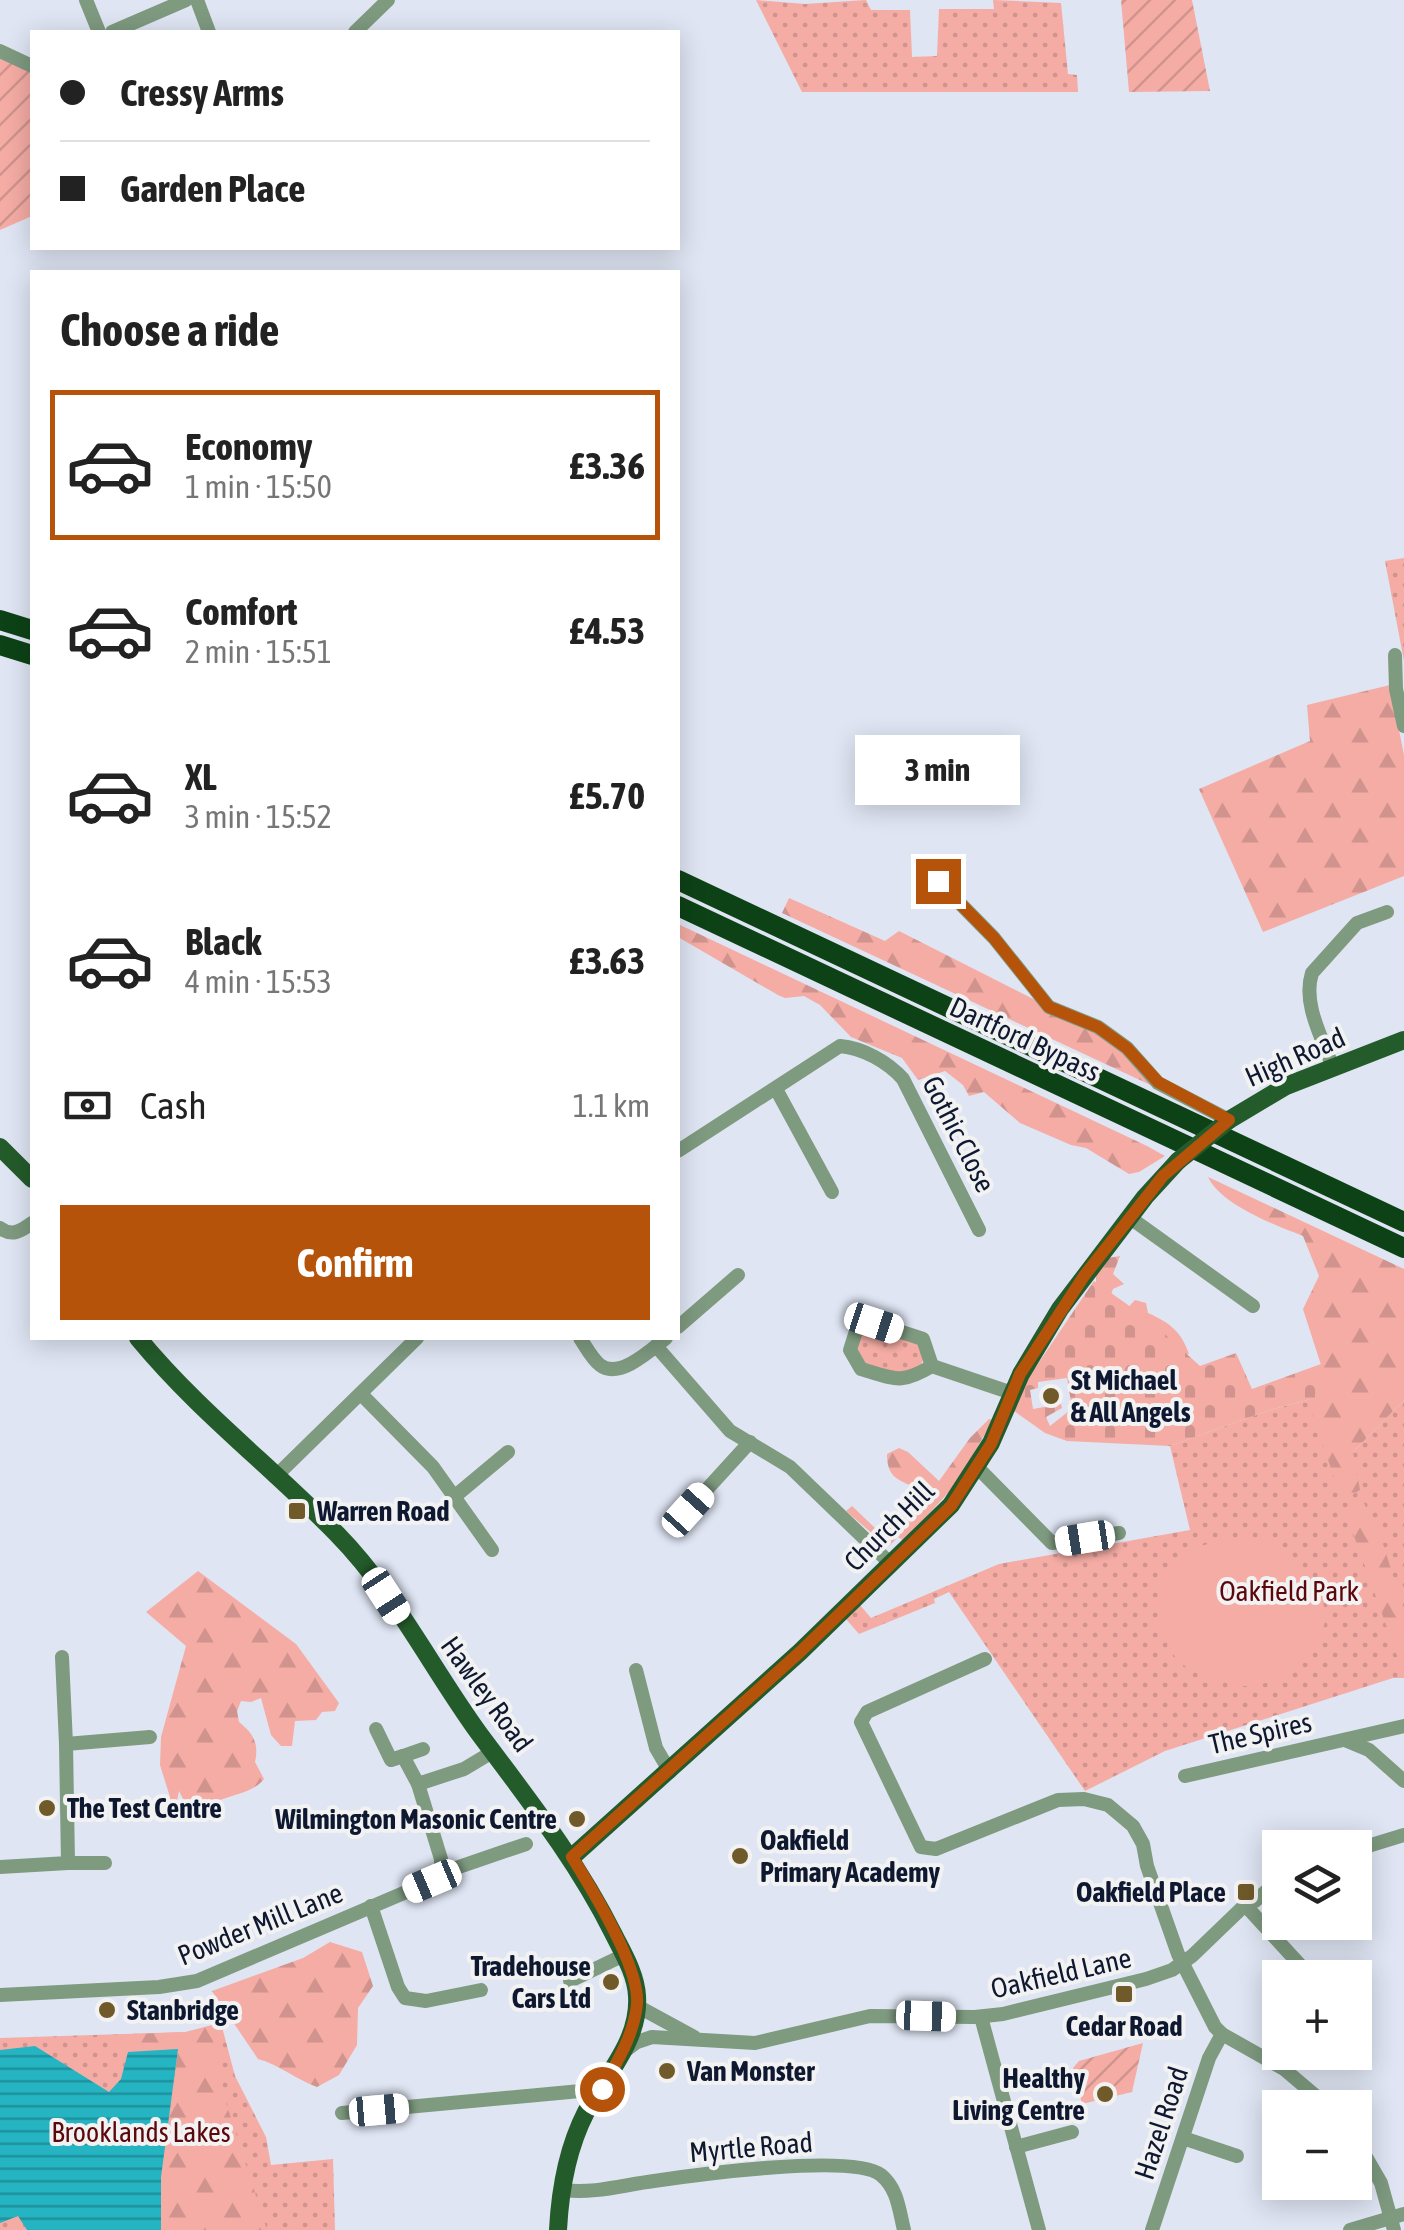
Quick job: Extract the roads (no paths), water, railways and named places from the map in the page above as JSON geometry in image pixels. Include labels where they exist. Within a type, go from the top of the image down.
[{"type":"highway","points":[[0,620],[30,629]]},
{"type":"highway","points":[[0,645],[30,654]]},
{"type":"highway","name":"Dartford Bypass","points":[[680,881],[1404,1222]]},
{"type":"highway","name":"Dartford Bypass","points":[[680,907],[1404,1248]]},
{"type":"main road","name":"High Road","points":[[1128,1217],[1178,1161],[1229,1120],[1286,1086],[1404,1040]]},
{"type":"main road","points":[[0,1146],[30,1178]]},
{"type":"main road","name":"Church Hill","points":[[572,1857],[670,1772],[951,1506],[978,1468],[1012,1393],[1060,1309],[1128,1217]]},
{"type":"main road","name":"Hawley Road","points":[[140,1340],[210,1418],[338,1535],[371,1574],[572,1857],[633,1976],[636,2014]]},
{"type":"main road","points":[[558,2230],[562,2190],[576,2138],[587,2111],[621,2055],[636,2014]]},
{"type":"street","points":[[86,0],[97,30]]},
{"type":"street","points":[[117,30],[186,0]]},
{"type":"street","points":[[197,0],[208,30]]},
{"type":"street","points":[[357,30],[388,0]]},
{"type":"street","points":[[0,51],[30,65]]},
{"type":"street","points":[[1395,655],[1396,689],[1404,726]]},
{"type":"street","points":[[928,886],[938,881],[994,938],[1049,1007],[1098,1027],[1127,1048],[1158,1082],[1229,1120]]},
{"type":"street","points":[[1333,1068],[1308,997],[1309,981],[1357,923],[1386,912]]},
{"type":"street","name":"Gothic Close","points":[[776,1089],[845,1046],[890,1066],[904,1079],[980,1230]]},
{"type":"street","points":[[680,1150],[776,1089],[832,1192]]},
{"type":"street","points":[[1128,1217],[1253,1306]]},
{"type":"street","points":[[0,1228],[20,1232],[30,1224]]},
{"type":"street","points":[[680,1326],[738,1275]]},
{"type":"street","points":[[932,1366],[922,1339],[874,1323],[856,1332],[850,1350],[861,1370],[894,1379],[910,1379],[932,1366],[1012,1393]]},
{"type":"street","points":[[275,1477],[415,1340]]},
{"type":"street","points":[[581,1340],[597,1364],[609,1370],[621,1369],[661,1342],[730,1431],[790,1467],[891,1564]]},
{"type":"street","points":[[362,1395],[433,1467],[492,1550]]},
{"type":"street","points":[[688,1510],[750,1442]]},
{"type":"street","points":[[454,1498],[508,1452]]},
{"type":"street","points":[[978,1468],[1052,1544],[1119,1533]]},
{"type":"street","points":[[62,1658],[68,1864]]},
{"type":"street","points":[[985,1659],[867,1712],[861,1722],[921,1847],[936,1849],[1058,1800],[1084,1799],[1108,1806],[1133,1826],[1144,1844],[1147,1866],[1183,1963],[1212,2022],[1222,2034],[1274,2062],[1308,2090]]},
{"type":"street","points":[[636,1670],[656,1748],[670,1772]]},
{"type":"street","name":"The Spires","points":[[1185,1776],[1404,1726]]},
{"type":"street","points":[[376,1728],[390,1760],[423,1749]]},
{"type":"street","points":[[66,1744],[150,1737]]},
{"type":"street","name":"The Spires","points":[[1345,1740],[1369,1750],[1404,1782]]},
{"type":"street","points":[[418,1784],[464,1769],[494,1751]]},
{"type":"street","points":[[403,1756],[418,1784],[441,1859],[441,1873]]},
{"type":"street","points":[[1372,1845],[1404,1835]]},
{"type":"street","name":"Powder Mill Lane","points":[[0,1994],[159,1987],[197,1981],[432,1881],[441,1873],[526,1844]]},
{"type":"street","points":[[0,1867],[105,1863]]},
{"type":"street","name":"Oakfield Lane","points":[[621,2055],[646,2038],[754,2043],[870,2016],[981,2017],[1146,1979],[1183,1963],[1262,1892]]},
{"type":"street","points":[[1245,1905],[1295,1960]]},
{"type":"street","points":[[371,1906],[405,1998],[426,2001],[481,1990]]},
{"type":"street","points":[[570,1981],[624,1955]]},
{"type":"street","name":"Oakfield Lane","points":[[636,2014],[701,2041]]},
{"type":"street","points":[[981,2017],[1039,2230]]},
{"type":"street","name":"Hazel Road","points":[[1152,2230],[1209,2058],[1222,2034]]},
{"type":"street","points":[[342,2113],[602,2089]]},
{"type":"street","points":[[1016,2147],[1072,2132]]},
{"type":"street","points":[[1183,2138],[1237,2156]]},
{"type":"street","name":"Myrtle Road","points":[[562,2190],[588,2192],[654,2181],[856,2165],[879,2174],[895,2191],[904,2230]]},
{"type":"street","points":[[1350,2230],[1396,2221],[1372,2167]]},
{"type":"water","points":[[35,2046],[109,2092],[121,2079],[128,2052],[178,2049],[161,2177],[161,2230],[27,2230],[18,2216],[0,2223],[0,2050]]},
{"type":"place","name":"St Michael & All Angels","points":[[1051,1396]]},
{"type":"place","name":"Warren Road","points":[[297,1511]]},
{"type":"place","name":"The Test Centre","points":[[47,1808]]},
{"type":"place","name":"Wilmington Masonic Centre","points":[[577,1819]]},
{"type":"place","name":"Oakfield Primary Academy","points":[[740,1856]]},
{"type":"place","name":"Oakfield Place","points":[[1246,1892]]},
{"type":"place","name":"Tradehouse Cars Ltd","points":[[611,1982]]},
{"type":"place","name":"Cedar Road","points":[[1124,1994]]},
{"type":"place","name":"Stanbridge","points":[[107,2010]]},
{"type":"place","name":"Van Monster","points":[[667,2071]]},
{"type":"place","name":"Healthy Living Centre","points":[[1105,2094]]},
{"type":"park label","name":"Oakfield Park","points":[[1289,1591]]},
{"type":"park label","name":"Brooklands Lakes","points":[[141,2132]]}]
